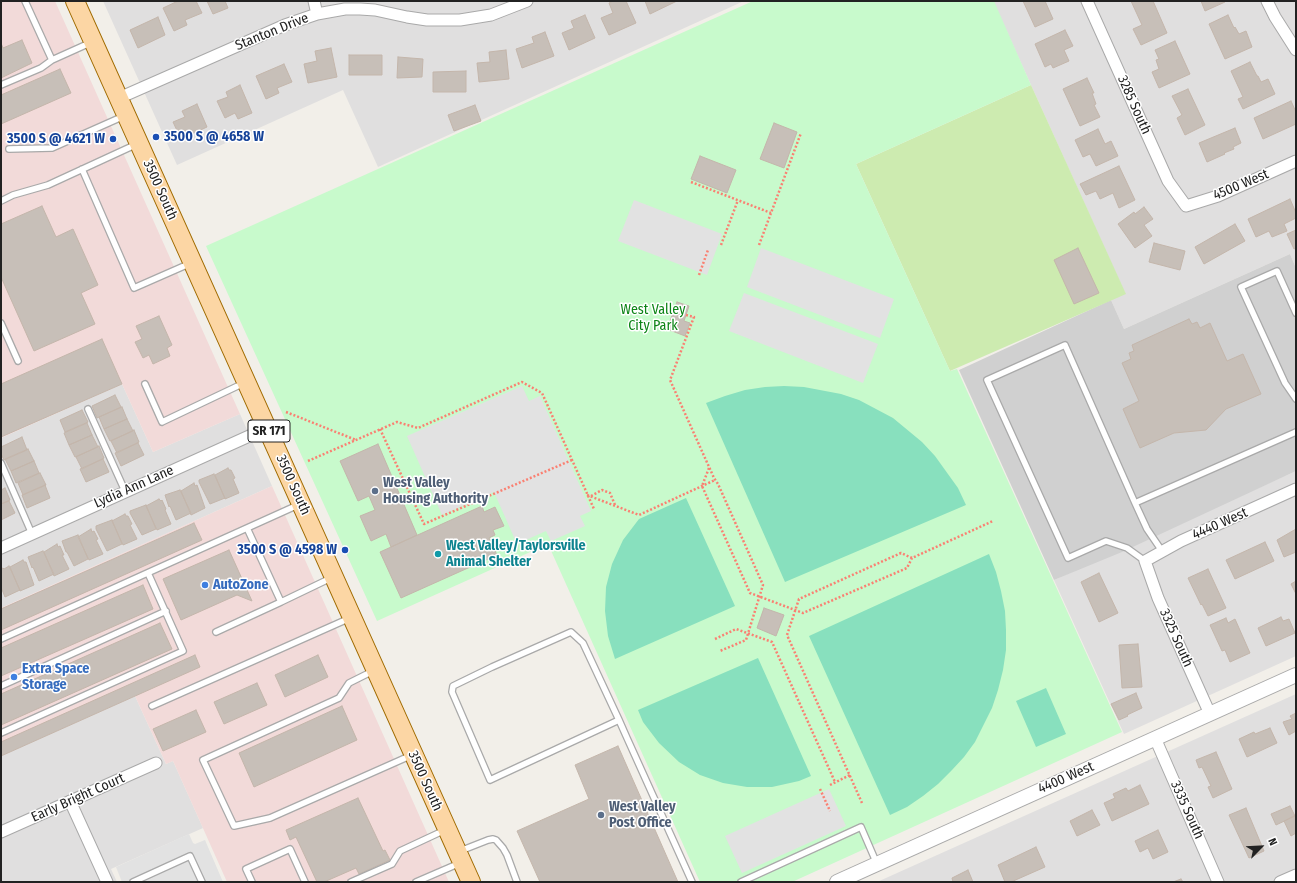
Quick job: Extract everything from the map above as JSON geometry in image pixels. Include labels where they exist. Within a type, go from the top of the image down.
[{"type":"main road","name":"3500 South","points":[[75,1],[471,882]]},
{"type":"street","points":[[314,1],[317,14]]},
{"type":"street","name":"Stanton Drive","points":[[119,98],[285,25],[317,14],[360,9],[375,10],[427,20],[460,20],[492,15],[527,1]]},
{"type":"street","name":"3285 South","points":[[1087,1],[1168,181],[1186,206]]},
{"type":"street","points":[[1267,1],[1275,17],[1296,50]]},
{"type":"street","name":"4500 West","points":[[1186,206],[1218,196],[1296,161]]},
{"type":"street","name":"Lydia Ann Lane","points":[[1,548],[267,428]]},
{"type":"street","name":"4440 West","points":[[1145,561],[1181,541],[1296,489]]},
{"type":"street","name":"3325 South","points":[[1145,561],[1158,598],[1210,714]]},
{"type":"street","name":"4400 West","points":[[837,882],[1296,675]]},
{"type":"street","name":"3335 South","points":[[1155,738],[1218,882]]},
{"type":"street","name":"Early Bright Court","points":[[1,832],[156,763]]},
{"type":"street","points":[[70,801],[106,882]]},
{"type":"street","points":[[1280,882],[1296,875]]},
{"type":"lane","points":[[25,1],[52,60]]},
{"type":"lane","points":[[1,85],[41,68],[52,60],[94,42]]},
{"type":"lane","points":[[9,149],[52,148],[126,115]]},
{"type":"lane","points":[[1,201],[13,195],[48,185],[139,143]]},
{"type":"lane","points":[[82,169],[134,288],[193,262]]},
{"type":"lane","points":[[1296,313],[1277,271],[1241,287],[1285,383],[1294,391],[1296,399]]},
{"type":"lane","points":[[1,323],[18,361]]},
{"type":"lane","points":[[1145,561],[1127,548],[1106,541],[1068,558],[987,380],[1065,345],[1135,503],[1162,552]]},
{"type":"lane","points":[[145,384],[162,422],[246,382]]},
{"type":"lane","points":[[88,409],[125,491]]},
{"type":"lane","points":[[1135,503],[1296,432]]},
{"type":"lane","points":[[1,463],[32,534]]},
{"type":"lane","points":[[1,639],[301,504]]},
{"type":"lane","points":[[247,528],[281,602]]},
{"type":"lane","points":[[1,733],[184,651],[148,572]]},
{"type":"lane","points":[[216,632],[334,577]]},
{"type":"lane","points":[[1,686],[166,611]]},
{"type":"lane","points":[[152,706],[352,617]]},
{"type":"lane","points":[[619,720],[490,780],[452,692],[453,686],[571,632],[583,642],[619,720],[692,882]]},
{"type":"lane","points":[[375,670],[349,683],[339,698],[202,760],[234,826],[270,818],[414,755]]},
{"type":"lane","points":[[741,882],[861,827],[877,864]]},
{"type":"lane","points":[[351,882],[392,864],[400,851],[447,829]]},
{"type":"lane","points":[[416,882],[488,840],[493,839],[496,840],[507,855],[517,882]]},
{"type":"lane","points":[[252,882],[246,869],[290,849],[305,882]]},
{"type":"lane","points":[[133,882],[190,856],[202,882]]},
{"type":"path","points":[[759,245],[801,133]]},
{"type":"path","points":[[691,182],[771,213]]},
{"type":"path","points":[[721,246],[738,200]]},
{"type":"path","points":[[699,275],[708,250]]},
{"type":"path","points":[[686,315],[694,317],[670,380],[763,585],[746,640],[720,651]]},
{"type":"path","points":[[308,461],[398,422],[418,428],[522,382],[542,393],[594,509]]},
{"type":"path","points":[[286,412],[356,440]]},
{"type":"path","points":[[380,429],[424,524],[572,460]]},
{"type":"path","points":[[709,468],[702,486],[750,593],[803,613],[907,568],[912,558],[993,521]]},
{"type":"path","points":[[589,495],[639,515],[715,480]]},
{"type":"path","points":[[589,495],[602,490],[610,493],[615,505]]},
{"type":"path","points":[[862,803],[787,635],[799,599],[901,553],[912,558]]},
{"type":"path","points":[[714,639],[736,629],[772,642],[835,782]]},
{"type":"path","points":[[830,785],[850,776]]},
{"type":"path","points":[[820,789],[830,811]]},
{"type":"shaded area","points":[[1,1],[55,1],[240,414],[153,452],[122,384],[1,438]]},
{"type":"shaded area","points":[[103,1],[744,1],[378,167],[343,90],[177,165]]},
{"type":"shaded area","points":[[993,1],[1296,1],[1296,268],[1290,254],[1124,329],[1111,300],[1125,293]]},
{"type":"shaded area","points":[[634,200],[722,234],[707,275],[618,241]]},
{"type":"shaded area","points":[[761,248],[894,299],[880,338],[747,287]]},
{"type":"shaded area","points":[[1290,254],[1296,268],[1296,471],[1122,552],[1054,580],[959,370],[1111,300],[1124,329]]},
{"type":"shaded area","points":[[744,293],[878,344],[863,383],[729,331]]},
{"type":"shaded area","points":[[122,384],[153,452],[240,414],[272,486],[1,608],[1,438]]},
{"type":"shaded area","points":[[522,386],[529,401],[540,396],[591,511],[580,516],[585,526],[551,541],[546,531],[517,544],[494,492],[442,515],[407,436]]},
{"type":"shaded area","points":[[1296,471],[1296,656],[1124,734],[1054,580]]},
{"type":"shaded area","points":[[272,486],[449,882],[227,882],[173,761],[166,764],[135,696],[1,756],[1,608]]},
{"type":"shaded area","points":[[1296,694],[1296,882],[877,882]]},
{"type":"shaded area","points":[[135,696],[166,764],[173,761],[203,828],[111,869],[117,882],[1,882],[1,756]]},
{"type":"shaded area","points":[[829,789],[846,826],[742,873],[725,836]]},
{"type":"shaded area","points":[[189,834],[193,843],[195,844],[205,840],[223,882],[122,882],[116,867]]},
{"type":"green space","name":"West Valley City Park","points":[[753,1],[994,1],[1031,85],[856,164],[950,371],[957,369],[1122,732],[792,882],[700,882],[548,544],[377,621],[206,246]]},
{"type":"green space","points":[[1031,85],[1126,294],[950,371],[856,164]]},
{"type":"green space","points":[[784,386],[804,387],[841,394],[859,400],[893,418],[922,442],[935,456],[958,488],[966,505],[785,582],[706,403],[745,390]]},
{"type":"green space","points":[[686,498],[735,606],[615,659],[608,636],[605,611],[606,587],[612,564],[623,540],[639,519]]},
{"type":"green space","points":[[989,554],[1001,591],[1005,611],[1006,630],[1006,650],[1003,670],[992,708],[975,742],[952,770],[923,796],[907,807],[890,815],[809,636]]},
{"type":"green space","points":[[758,658],[811,776],[799,781],[772,787],[747,787],[723,783],[700,775],[679,762],[659,743],[643,722],[638,710]]},
{"type":"green space","points":[[1046,688],[1066,734],[1036,747],[1016,701]]},
{"type":"building","points":[[178,1],[196,1],[202,13],[185,20],[187,25],[174,31],[163,8]]},
{"type":"building","points":[[207,1],[225,1],[228,8],[213,14]]},
{"type":"building","points":[[613,1],[626,1],[636,23],[609,35],[601,18],[613,13],[609,3]]},
{"type":"building","points":[[645,1],[677,1],[650,14]]},
{"type":"building","points":[[1023,1],[1045,1],[1053,19],[1035,27]]},
{"type":"building","points":[[1131,1],[1153,1],[1167,33],[1141,45],[1133,29],[1142,25]]},
{"type":"building","points":[[1201,1],[1225,1],[1225,2],[1205,11]]},
{"type":"building","points":[[585,15],[595,38],[569,50],[562,33],[574,28],[571,21]]},
{"type":"building","points":[[1228,15],[1234,28],[1235,27],[1239,34],[1246,31],[1252,47],[1225,59],[1209,24]]},
{"type":"building","points":[[158,17],[165,35],[138,48],[130,30]]},
{"type":"building","points":[[1065,30],[1073,46],[1064,50],[1069,61],[1053,68],[1051,64],[1045,67],[1035,44]]},
{"type":"building","points":[[545,32],[554,56],[522,68],[516,49],[534,43],[532,37]]},
{"type":"building","points":[[22,40],[32,63],[1,78],[1,43],[3,48]]},
{"type":"building","points":[[1175,41],[1190,74],[1159,88],[1152,72],[1159,69],[1156,60],[1159,59],[1155,50]]},
{"type":"building","points":[[331,48],[337,77],[308,83],[304,64],[317,61],[315,51]]},
{"type":"building","points":[[506,50],[509,79],[479,82],[477,63],[490,62],[489,52]]},
{"type":"building","points":[[349,55],[382,55],[382,75],[349,75]]},
{"type":"building","points":[[398,57],[423,59],[422,77],[397,78]]},
{"type":"building","points":[[1250,62],[1261,82],[1268,79],[1275,94],[1243,109],[1238,99],[1243,97],[1231,71]]},
{"type":"building","points":[[284,64],[292,82],[277,88],[279,93],[266,99],[256,76]]},
{"type":"building","points":[[60,69],[71,93],[1,124],[1,95]]},
{"type":"building","points":[[466,71],[466,92],[433,92],[433,72]]},
{"type":"building","points":[[1087,78],[1094,93],[1092,93],[1096,104],[1094,105],[1100,117],[1080,126],[1063,89]]},
{"type":"building","points":[[240,85],[252,113],[238,119],[235,113],[225,118],[217,101],[228,97],[226,92]]},
{"type":"building","points":[[1188,89],[1205,125],[1185,135],[1177,118],[1182,115],[1172,96]]},
{"type":"building","points":[[1291,101],[1296,112],[1296,124],[1263,139],[1254,118]]},
{"type":"building","points":[[197,104],[207,127],[181,139],[173,122],[185,117],[182,111]]},
{"type":"building","points":[[475,105],[481,121],[454,131],[448,115]]},
{"type":"building","points":[[774,123],[797,132],[784,168],[760,159]]},
{"type":"building","points":[[1235,128],[1241,143],[1233,147],[1234,149],[1207,162],[1199,143]]},
{"type":"building","points":[[1098,129],[1105,144],[1111,141],[1118,156],[1096,166],[1090,154],[1083,157],[1075,140]]},
{"type":"building","points":[[700,156],[736,170],[727,193],[691,179]]},
{"type":"building","points":[[1119,166],[1135,200],[1119,208],[1113,193],[1100,199],[1096,191],[1086,195],[1080,184]]},
{"type":"building","points":[[1290,199],[1296,213],[1296,218],[1284,224],[1287,231],[1272,237],[1269,231],[1256,237],[1248,219]]},
{"type":"building","points":[[42,206],[56,237],[73,229],[98,285],[81,293],[95,324],[34,351],[1,277],[1,224]]},
{"type":"building","points":[[1144,207],[1153,219],[1144,225],[1152,236],[1135,248],[1118,224],[1134,212],[1135,214]]},
{"type":"building","points":[[1235,224],[1245,241],[1204,264],[1195,247]]},
{"type":"building","points":[[1296,230],[1296,248],[1294,249],[1287,234]]},
{"type":"building","points":[[1154,243],[1185,251],[1180,270],[1149,262]]},
{"type":"building","points":[[1078,248],[1099,293],[1074,304],[1054,260]]},
{"type":"building","points":[[677,302],[689,306],[684,321],[690,323],[685,336],[667,329]]},
{"type":"building","points":[[159,316],[172,345],[167,348],[170,356],[153,364],[149,355],[143,358],[135,342],[142,339],[136,326]]},
{"type":"building","points":[[1189,319],[1192,324],[1197,322],[1200,328],[1210,323],[1227,361],[1243,354],[1261,394],[1226,409],[1206,430],[1174,433],[1140,448],[1123,409],[1139,401],[1122,363],[1131,359],[1129,353],[1134,351],[1132,345]]},
{"type":"building","points":[[102,339],[122,384],[1,437],[1,384]]},
{"type":"building","points":[[115,395],[121,407],[97,418],[92,406]]},
{"type":"building","points":[[122,407],[127,419],[104,429],[99,417]]},
{"type":"building","points":[[82,410],[88,422],[65,432],[60,420]]},
{"type":"building","points":[[127,419],[133,431],[110,441],[104,429]]},
{"type":"building","points":[[87,423],[92,435],[69,445],[64,433]]},
{"type":"building","points":[[134,430],[139,442],[117,453],[111,441]]},
{"type":"building","points":[[92,435],[98,447],[75,457],[69,445]]},
{"type":"building","points":[[22,437],[27,450],[4,460],[1,454],[1,447]]},
{"type":"building","points":[[138,443],[144,455],[121,466],[115,453]]},
{"type":"building","name":"West Valley Housing Authority","points":[[378,444],[417,535],[391,547],[386,534],[371,541],[360,516],[375,510],[369,496],[358,501],[340,461]]},
{"type":"building","points":[[99,446],[104,458],[82,469],[76,457]]},
{"type":"building","points":[[28,449],[34,461],[11,471],[5,459]]},
{"type":"building","points":[[103,459],[109,472],[86,482],[80,469]]},
{"type":"building","points":[[34,461],[39,473],[16,483],[11,471]]},
{"type":"building","points":[[228,468],[231,470],[235,478],[233,479],[239,493],[225,499],[215,475]]},
{"type":"building","points":[[40,473],[46,485],[23,495],[18,483]]},
{"type":"building","points":[[214,474],[225,498],[210,504],[199,480]]},
{"type":"building","points":[[194,483],[195,486],[197,485],[205,508],[191,515],[181,491]]},
{"type":"building","points":[[45,485],[50,498],[27,508],[22,495]]},
{"type":"building","points":[[5,488],[10,500],[1,504],[1,490]]},
{"type":"building","points":[[180,490],[191,513],[176,520],[165,495]]},
{"type":"building","points":[[159,499],[161,501],[162,500],[171,524],[157,530],[146,506]]},
{"type":"building","points":[[9,501],[15,513],[1,520],[1,504]]},
{"type":"building","points":[[146,505],[156,529],[142,535],[130,511]]},
{"type":"building","name":"West Valley/Taylorsville Animal Shelter","points":[[482,506],[484,512],[495,507],[504,526],[493,530],[495,535],[489,538],[497,555],[401,598],[380,552]]},
{"type":"building","points":[[125,514],[128,516],[132,524],[130,525],[137,539],[123,545],[112,521]]},
{"type":"building","points":[[112,520],[122,544],[107,551],[96,529],[96,526]]},
{"type":"building","points":[[194,523],[202,540],[1,630],[1,609]]},
{"type":"building","points":[[91,529],[92,532],[94,531],[98,539],[96,540],[103,554],[89,560],[78,537]]},
{"type":"building","points":[[1296,529],[1296,552],[1284,557],[1277,540]]},
{"type":"building","points":[[78,535],[88,559],[74,566],[62,541]]},
{"type":"building","points":[[1265,542],[1274,561],[1235,579],[1226,560]]},
{"type":"building","points":[[57,544],[58,547],[60,546],[64,555],[62,555],[69,569],[54,576],[44,552]]},
{"type":"building","name":"AutoZone","points":[[229,550],[252,601],[237,595],[181,620],[163,579]]},
{"type":"building","points":[[43,551],[54,574],[39,581],[28,557]]},
{"type":"building","points":[[23,560],[26,562],[34,585],[20,591],[10,567]]},
{"type":"building","points":[[9,566],[20,590],[5,597],[1,587],[1,569]]},
{"type":"building","points":[[1208,569],[1226,608],[1208,616],[1188,578]]},
{"type":"building","points":[[1099,573],[1118,613],[1099,622],[1081,582]]},
{"type":"building","points":[[1296,581],[1296,594],[1291,584]]},
{"type":"building","points":[[143,585],[153,609],[1,676],[1,648]]},
{"type":"building","points":[[764,608],[784,615],[776,636],[757,628]]},
{"type":"building","points":[[1281,617],[1283,621],[1289,619],[1295,633],[1266,646],[1258,628]]},
{"type":"building","points":[[1226,618],[1228,623],[1235,619],[1250,653],[1230,662],[1225,650],[1222,651],[1210,625]]},
{"type":"building","points":[[160,623],[172,649],[1,725],[1,694]]},
{"type":"building","points":[[1138,644],[1142,687],[1122,688],[1119,645]]},
{"type":"building","points":[[195,655],[200,667],[1,756],[1,742]]},
{"type":"building","points":[[318,655],[328,677],[285,697],[275,675]]},
{"type":"building","points":[[257,683],[267,705],[224,724],[214,702]]},
{"type":"building","points":[[1136,693],[1142,708],[1119,720],[1111,704]]},
{"type":"building","points":[[342,706],[357,740],[254,787],[239,753]]},
{"type":"building","points":[[196,710],[206,732],[163,751],[153,729]]},
{"type":"building","points":[[1296,713],[1296,731],[1289,735],[1283,722],[1292,719],[1290,716]]},
{"type":"building","points":[[1270,728],[1277,743],[1247,757],[1239,739],[1254,732],[1255,734]]},
{"type":"building","name":"West Valley Post Office","points":[[618,746],[678,882],[540,882],[517,831],[589,799],[575,765]]},
{"type":"building","points":[[1216,752],[1232,789],[1213,798],[1208,787],[1211,786],[1202,767],[1199,768],[1196,760]]},
{"type":"building","points":[[1140,785],[1149,804],[1112,821],[1104,803],[1115,798],[1113,794],[1126,788],[1128,791]]},
{"type":"building","points":[[358,798],[383,851],[385,850],[390,860],[359,874],[356,868],[324,882],[317,882],[296,837],[290,840],[286,830]]},
{"type":"building","points":[[1290,806],[1295,816],[1276,825],[1271,814]]},
{"type":"building","points":[[1246,808],[1264,851],[1249,858],[1229,815]]},
{"type":"building","points":[[1092,810],[1100,825],[1077,836],[1070,821]]},
{"type":"building","points":[[1296,815],[1296,833],[1291,836],[1284,821]]},
{"type":"building","points":[[1158,830],[1168,852],[1153,859],[1148,848],[1140,852],[1135,841]]},
{"type":"building","points":[[1036,847],[1045,867],[1011,882],[1005,882],[998,865]]},
{"type":"building","points":[[968,870],[973,882],[953,882],[952,878]]},
{"type":"building","points":[[1181,879],[1183,882],[1173,882]]},
{"type":"place","name":"3500 S @ 4658 W","points":[[156,137]]},
{"type":"place","name":"3500 S @ 4621 W","points":[[113,139]]},
{"type":"place","name":"West Valley Housing Authority","points":[[375,491]]},
{"type":"place","name":"3500 S @ 4598 W","points":[[345,550]]},
{"type":"place","name":"West Valley/Taylorsville Animal Shelter","points":[[438,554]]},
{"type":"place","name":"AutoZone","points":[[205,585]]},
{"type":"place","name":"Extra Space Storage","points":[[14,677]]},
{"type":"place","name":"West Valley Post Office","points":[[601,815]]}]
